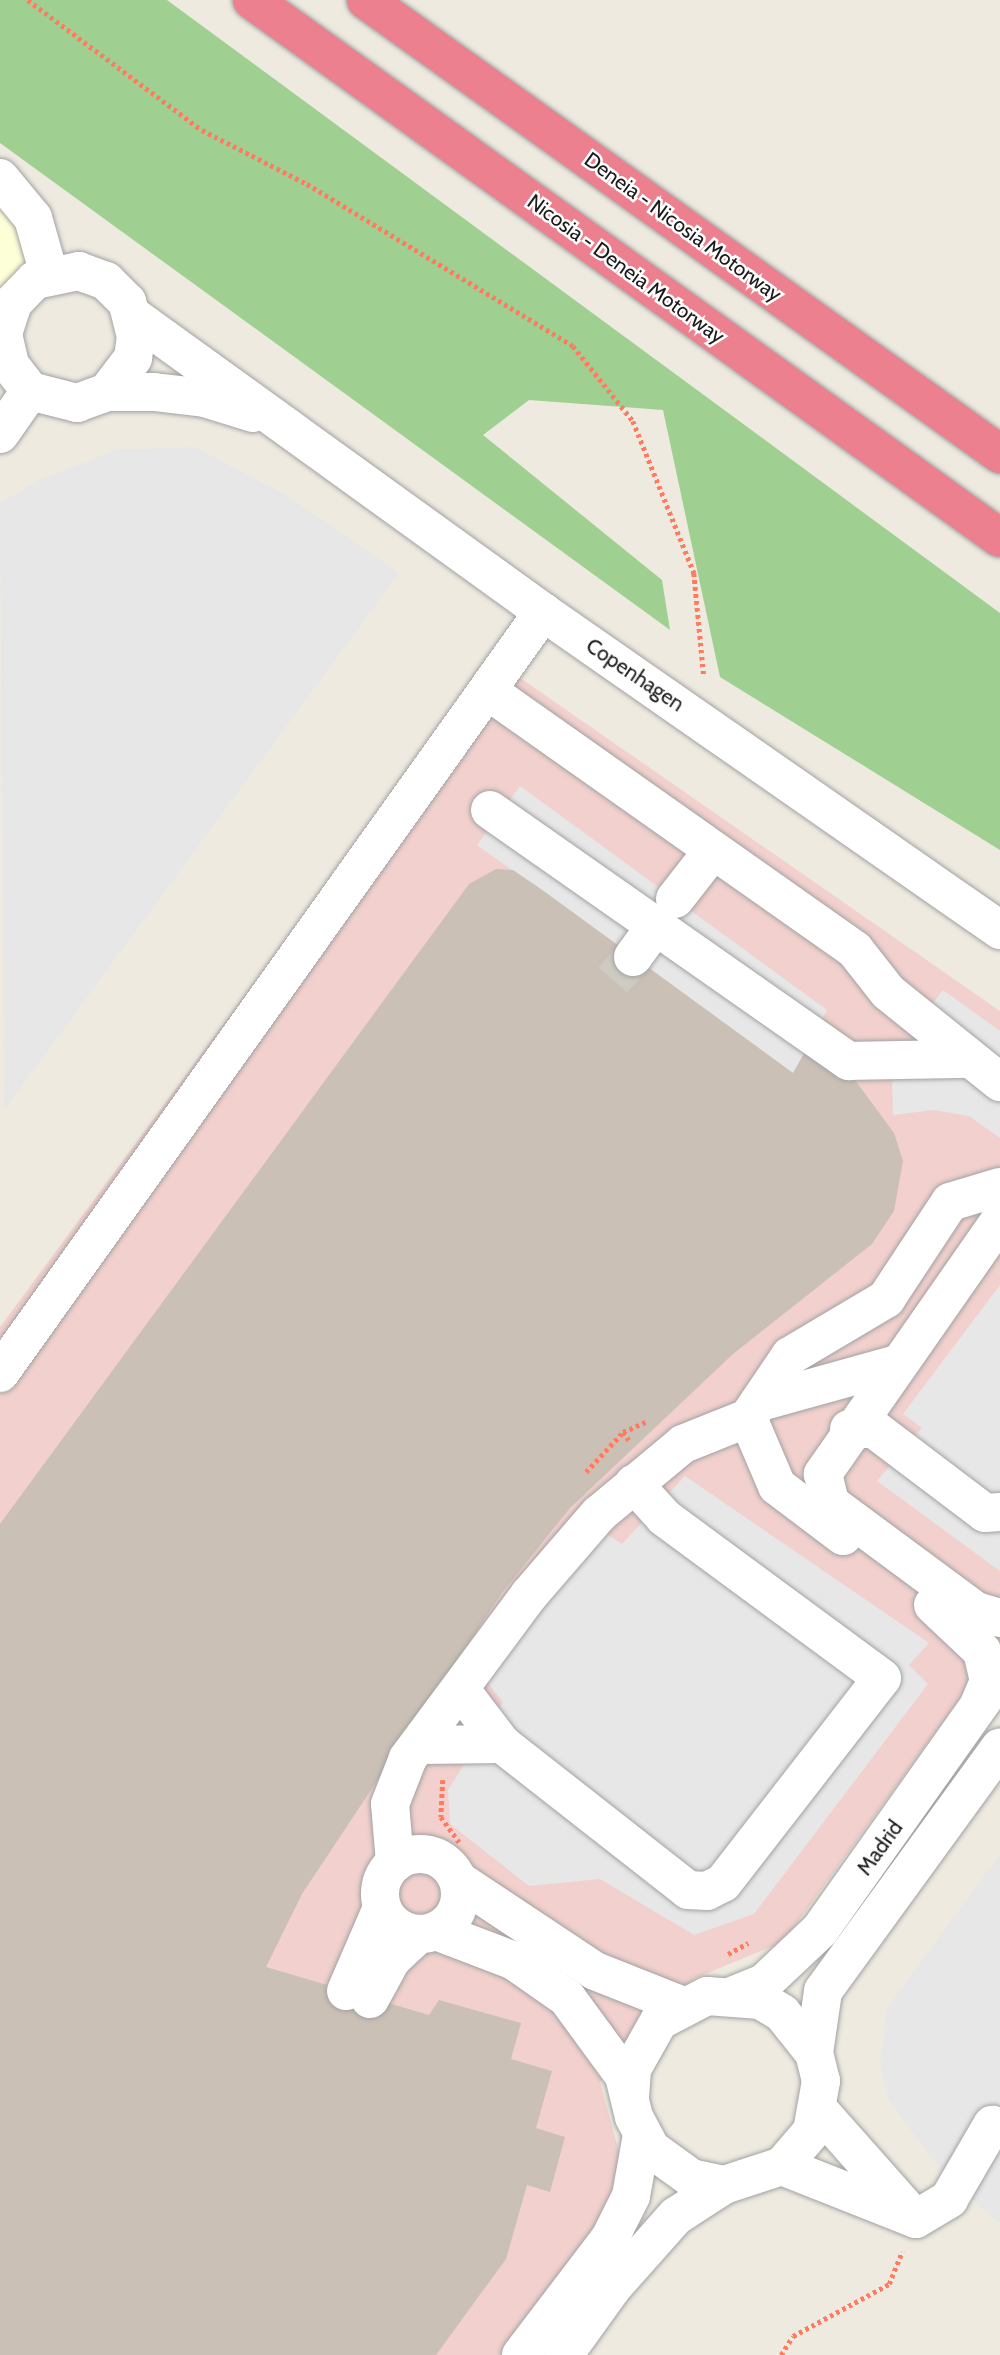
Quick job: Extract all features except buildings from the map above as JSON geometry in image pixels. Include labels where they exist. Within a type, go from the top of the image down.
[{"type":"highway","name":"Nicosia - Deneia Motorway","points":[[252,0],[1000,538]]},
{"type":"highway","name":"Deneia - Nicosia Motorway","points":[[366,0],[1000,454]]},
{"type":"street","points":[[0,178],[33,218],[49,274]]},
{"type":"street","points":[[49,274],[93,275],[118,290],[133,316],[133,358],[107,392],[77,403],[30,390],[4,350],[6,318],[23,290],[49,274]]},
{"type":"street","name":"Copenhagen","points":[[133,316],[272,419],[543,612],[1000,930]]},
{"type":"street","points":[[0,434],[30,390]]},
{"type":"street","name":"Copenhagen","points":[[107,392],[205,398],[272,419]]},
{"type":"street","points":[[0,1373],[543,612]]},
{"type":"street","points":[[488,691],[711,853],[855,950],[888,992],[967,1059],[1000,1082]]},
{"type":"street","points":[[490,810],[654,928],[849,1061],[967,1059]]},
{"type":"street","points":[[654,928],[711,853]]},
{"type":"street","points":[[989,1690],[982,1651],[966,1630],[777,1486],[756,1409],[790,1356],[886,1298],[950,1202],[1000,1186]]},
{"type":"street","points":[[1000,1220],[849,1429],[823,1474],[830,1503],[976,1611],[1000,1618]]},
{"type":"street","points":[[409,1858],[422,1745],[529,1595],[634,1484],[683,1444],[756,1409],[894,1366]]},
{"type":"street","points":[[849,1429],[874,1429],[985,1513],[1000,1512]]},
{"type":"street","points":[[461,1690],[502,1744],[688,1890],[707,1891],[723,1883],[881,1686],[880,1672],[664,1517],[634,1484]]},
{"type":"street","name":"Madrid","points":[[734,1995],[764,1983],[820,1930],[989,1690]]},
{"type":"street","points":[[422,1745],[502,1744]]},
{"type":"street","name":"Madrid","points":[[814,2053],[823,1991],[1000,1747]]},
{"type":"street","points":[[458,1880],[456,1914],[392,1959],[358,1995],[382,1908],[383,1879],[409,1858],[442,1860],[458,1880],[595,1971],[681,2005],[734,1995],[782,2013],[814,2053],[819,2109],[799,2151],[782,2166],[724,2185],[676,2216],[611,2288],[564,2355]]},
{"type":"street","points":[[382,1908],[398,1928],[427,1933],[514,1961],[567,1998],[606,2048],[630,2096],[642,2136],[631,2196],[610,2238],[521,2355]]},
{"type":"street","points":[[630,2096],[642,2043],[681,2005]]},
{"type":"street","points":[[819,2109],[916,2219]]},
{"type":"street","points":[[916,2219],[949,2199],[992,2125]]},
{"type":"street","points":[[642,2136],[676,2171],[724,2185]]},
{"type":"street","points":[[782,2166],[916,2219]]},
{"type":"path","points":[[28,0],[202,130],[307,184],[573,346],[633,421],[694,573],[713,728]]},
{"type":"path","points":[[781,2355],[793,2336],[889,2284],[916,2219]]},
{"type":"shaded area","points":[[0,182],[54,230],[0,303]]},
{"type":"shaded area","points":[[194,447],[286,495],[399,573],[4,1110],[0,503],[41,479],[117,450]]},
{"type":"shaded area","points":[[493,659],[1000,1011],[1000,1643],[783,1942],[693,1979],[600,2082],[627,2182],[500,2355],[0,2355],[0,1327]]},
{"type":"shaded area","points":[[520,786],[827,1010],[793,1073],[477,845]]},
{"type":"shaded area","points":[[943,990],[1000,1031],[1000,1138],[969,1116],[933,1110],[893,1115],[892,1083],[927,1010]]},
{"type":"shaded area","points":[[1000,1285],[1000,1571],[877,1481],[922,1428],[903,1414]]},
{"type":"shaded area","points":[[685,1476],[929,1643],[909,1665],[928,1684],[754,1914],[694,1935],[600,1879],[529,1886],[450,1824],[448,1790],[503,1702],[487,1682],[602,1531],[622,1544]]},
{"type":"shaded area","points":[[1000,1854],[1000,2224],[946,2175],[914,2135],[888,2098],[880,2065],[887,2008]]},
{"type":"green space","points":[[0,0],[167,0],[1000,613],[1000,850],[720,677],[663,410],[529,400],[483,435],[662,580],[670,630],[0,143]]},
{"type":"tunnel","points":[[613,980],[633,957]]}]
